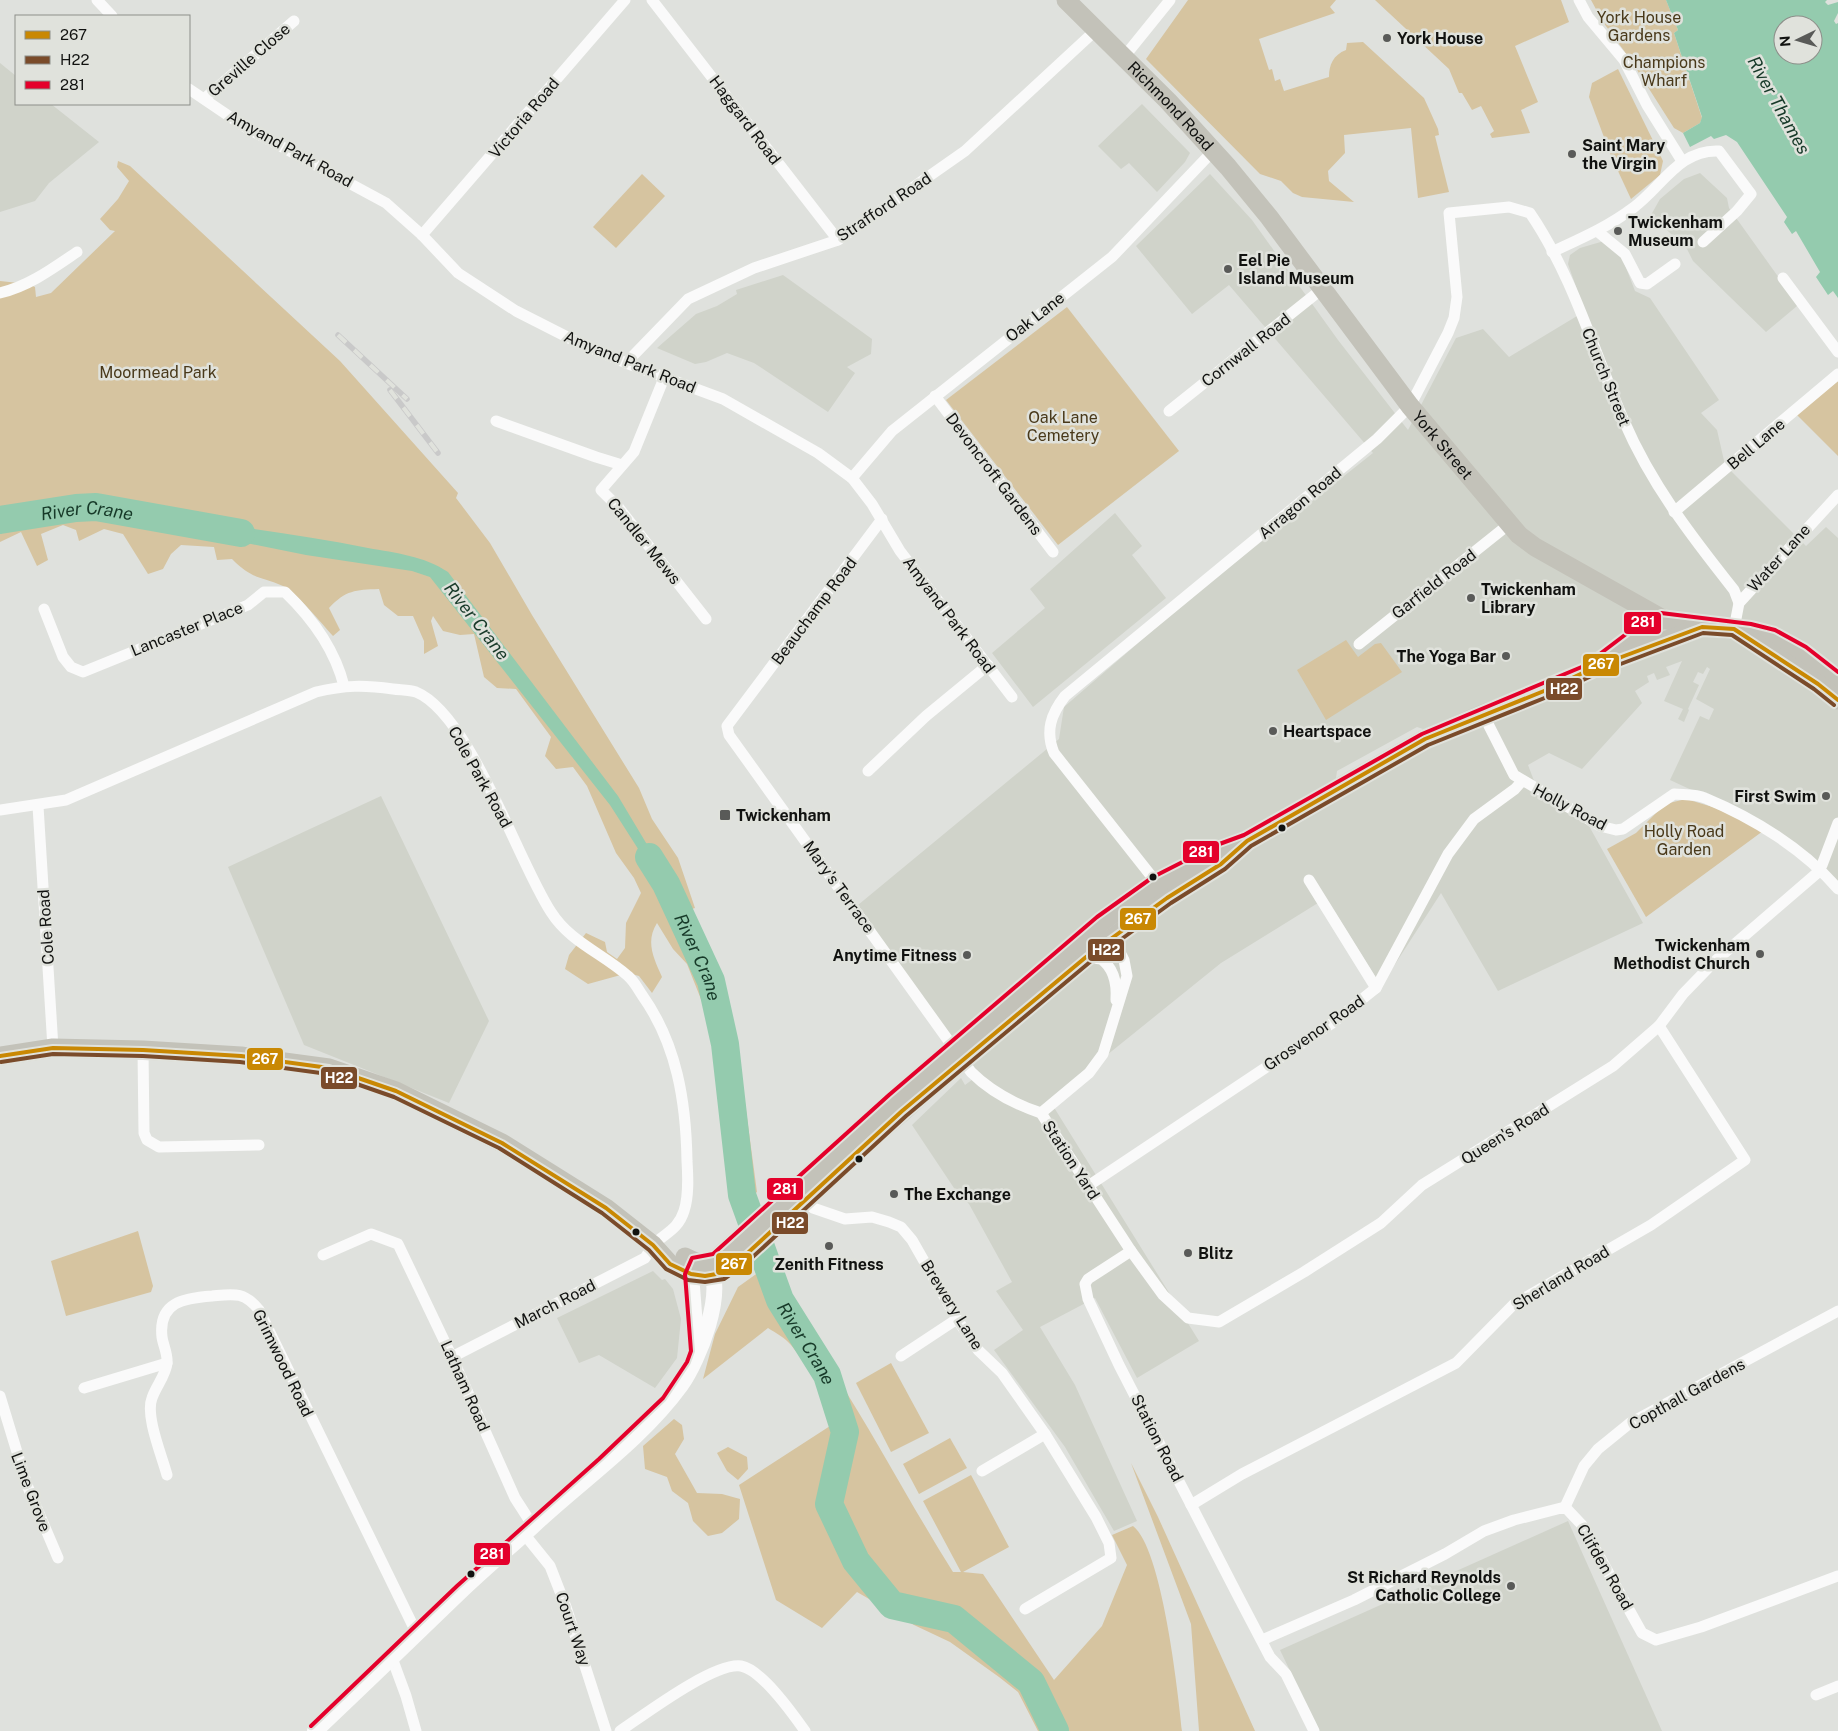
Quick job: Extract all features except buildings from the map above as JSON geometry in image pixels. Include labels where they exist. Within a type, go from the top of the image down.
[{"type":"main road","name":"Richmond Road","points":[[1066,0],[1168,101],[1269,217]]},
{"type":"main road","name":"York Street","points":[[1269,217],[1410,406],[1508,525],[1535,547],[1663,619],[1702,627],[1734,629],[1772,636],[1808,657],[1838,680]]},
{"type":"main road","points":[[1600,665],[1629,638],[1663,619]]},
{"type":"main road","points":[[0,1056],[53,1048],[143,1050],[264,1059],[329,1068],[369,1080],[502,1144],[606,1208],[653,1246],[667,1248],[702,1269],[729,1270],[749,1252],[791,1202],[971,1042],[1101,922],[1156,882],[1209,856],[1247,841],[1400,752],[1483,714],[1544,691],[1600,665],[1702,627]]},
{"type":"main road","points":[[1734,629],[1818,684],[1838,700]]},
{"type":"main road","points":[[971,1042],[1167,898],[1214,868],[1247,841]]},
{"type":"main road","points":[[1156,882],[1167,898]]},
{"type":"main road","points":[[1101,922],[1112,938]]},
{"type":"main road","points":[[697,1352],[702,1269],[745,1233],[791,1202]]},
{"type":"main road","points":[[315,1731],[529,1530],[654,1418],[682,1383],[693,1365],[710,1319],[714,1295],[702,1269]]},
{"type":"street","points":[[97,0],[111,15]]},
{"type":"street","name":"Victoria Road","points":[[422,236],[625,0]]},
{"type":"street","name":"Haggard Road","points":[[652,0],[838,240]]},
{"type":"street","points":[[1124,57],[1170,0]]},
{"type":"street","points":[[1579,0],[1588,17],[1624,60],[1647,105],[1682,161]]},
{"type":"street","name":"Greville Close","points":[[204,99],[294,21]]},
{"type":"street","name":"Strafford Road","points":[[626,363],[688,299],[754,268],[838,240],[965,151],[1096,30]]},
{"type":"street","name":"Amyand Park Road","points":[[190,90],[245,127],[386,203],[458,272],[516,311],[576,342],[664,378],[723,399],[818,453],[852,478],[882,519],[900,551],[1012,697]]},
{"type":"street","name":"Oak Lane","points":[[852,478],[892,432],[1112,257],[1213,151]]},
{"type":"street","points":[[1552,252],[1597,231],[1634,208],[1682,161],[1702,152],[1719,151],[1751,194],[1703,242]]},
{"type":"street","name":"Church Street","points":[[1449,213],[1508,207],[1530,213],[1564,275],[1624,422],[1674,512],[1734,590],[1739,603]]},
{"type":"street","name":"Arragon Road","points":[[1156,882],[1054,753],[1050,743],[1050,732],[1054,710],[1065,696],[1377,439],[1410,406],[1454,318],[1457,297],[1449,213]]},
{"type":"street","points":[[1597,231],[1625,254],[1640,283],[1647,284],[1675,264]]},
{"type":"street","points":[[0,292],[15,289],[41,276],[77,252]]},
{"type":"street","points":[[1783,278],[1838,352]]},
{"type":"street","name":"Cornwall Road","points":[[1169,411],[1322,289]]},
{"type":"street","name":"Bell Lane","points":[[1674,512],[1838,374]]},
{"type":"street","name":"Candler Mews","points":[[664,378],[634,452],[601,490],[619,508],[706,619]]},
{"type":"street","name":"Devoncroft Gardens","points":[[935,396],[1053,552]]},
{"type":"street","points":[[496,420],[596,457],[622,464]]},
{"type":"street","name":"Water Lane","points":[[1734,629],[1739,603],[1838,495]]},
{"type":"street","name":"Beauchamp Road","points":[[746,702],[882,519]]},
{"type":"street","name":"Garfield Road","points":[[1359,644],[1508,525]]},
{"type":"street","name":"Lancaster Place","points":[[44,609],[63,657],[71,667],[83,672],[248,605],[264,592],[286,592],[306,612],[341,673],[344,686]]},
{"type":"street","points":[[868,771],[926,716],[988,664]]},
{"type":"street","name":"Cole Park Road","points":[[0,810],[38,806],[66,800],[89,792],[316,692],[344,686],[362,685],[416,692],[436,705],[455,728],[486,783],[550,911],[576,940],[629,977],[656,1014],[673,1058],[686,1116],[686,1202],[678,1222],[668,1235],[653,1246]]},
{"type":"street","name":"Mary's Terrace","points":[[746,702],[727,726],[728,735],[971,1072]]},
{"type":"street","name":"Holly Road","points":[[1483,714],[1514,775],[1522,782],[1600,826],[1616,830],[1629,826],[1674,794],[1703,797],[1783,841],[1819,869],[1838,889]]},
{"type":"street","name":"Grosvenor Road","points":[[1088,1186],[1324,1028],[1376,988],[1448,854],[1474,819],[1522,782]]},
{"type":"street","name":"Cole Road","points":[[38,806],[53,1048]]},
{"type":"street","name":"Queen's Road","points":[[1131,1250],[1163,1295],[1188,1318],[1219,1322],[1304,1272],[1381,1223],[1422,1186],[1613,1066],[1659,1026],[1683,994],[1714,962],[1819,869],[1838,823]]},
{"type":"street","points":[[1309,880],[1376,988]]},
{"type":"street","points":[[1041,1113],[1097,1064],[1103,1054],[1125,983],[1126,967],[1112,938]]},
{"type":"street","points":[[1086,957],[1101,958],[1112,972],[1116,983],[1116,1007]]},
{"type":"street","name":"Sherland Road","points":[[1191,1505],[1242,1474],[1456,1363],[1514,1304],[1651,1225],[1745,1160],[1659,1026]]},
{"type":"street","points":[[143,1050],[144,1133],[152,1144],[159,1147],[259,1145]]},
{"type":"street","name":"Station Yard","points":[[971,1072],[996,1093],[1015,1104],[1041,1113],[1131,1250]]},
{"type":"street","name":"Brewery Lane","points":[[791,1202],[845,1219],[872,1217],[900,1228],[912,1240],[957,1318],[978,1350],[1002,1373],[1044,1434],[1096,1517],[1109,1542],[1111,1558],[1025,1609]]},
{"type":"street","name":"Latham Road","points":[[323,1255],[371,1234],[398,1244],[452,1357],[529,1530]]},
{"type":"street","name":"March Road","points":[[452,1357],[640,1261],[648,1255],[653,1246]]},
{"type":"street","name":"Station Road","points":[[1131,1250],[1088,1279],[1085,1284],[1085,1291],[1119,1365],[1191,1505],[1270,1656],[1286,1674],[1314,1731]]},
{"type":"street","name":"Grimwood Road","points":[[167,1363],[161,1322],[166,1311],[177,1302],[231,1293],[244,1296],[253,1302],[259,1310],[417,1634]]},
{"type":"street","name":"Copthall Gardens","points":[[1565,1507],[1584,1466],[1598,1449],[1630,1423],[1838,1311]]},
{"type":"street","points":[[901,1356],[957,1318]]},
{"type":"street","points":[[84,1388],[167,1363]]},
{"type":"street","points":[[167,1363],[151,1399],[150,1414],[167,1475]]},
{"type":"street","name":"Lime Grove","points":[[0,1396],[27,1485],[58,1558]]},
{"type":"street","points":[[982,1471],[1044,1434]]},
{"type":"street","name":"Clifden Road","points":[[1262,1640],[1354,1600],[1445,1554],[1484,1531],[1514,1520],[1565,1507],[1582,1525],[1642,1633],[1656,1640],[1701,1627],[1838,1576]]},
{"type":"street","name":"Court Way","points":[[529,1530],[550,1566],[566,1607],[606,1731]]},
{"type":"street","points":[[392,1658],[416,1731]]},
{"type":"street","points":[[620,1731],[706,1676],[727,1667],[742,1666],[758,1675],[790,1709],[805,1731]]},
{"type":"street","points":[[1816,1695],[1838,1686]]},
{"type":"shaded area","points":[[0,63],[15,75],[15,105],[52,105],[99,142],[49,183],[35,201],[0,212]]},
{"type":"shaded area","points":[[1142,104],[1190,153],[1185,162],[1157,192],[1129,163],[1121,169],[1098,146]]},
{"type":"shaded area","points":[[1700,173],[1727,198],[1729,208],[1797,303],[1797,306],[1766,332],[1693,261],[1687,249],[1651,215],[1660,199],[1684,179]]},
{"type":"shaded area","points":[[1210,174],[1252,220],[1338,340],[1408,430],[1456,338],[1483,329],[1509,357],[1582,313],[1580,298],[1568,264],[1570,255],[1580,248],[1604,241],[1620,252],[1635,291],[1650,298],[1719,400],[1701,413],[1717,430],[1725,465],[1806,546],[1826,527],[1838,538],[1838,890],[1763,823],[1670,780],[1700,716],[1709,720],[1714,709],[1696,699],[1710,669],[1707,667],[1703,674],[1698,672],[1693,682],[1699,685],[1684,722],[1678,719],[1683,709],[1664,701],[1682,661],[1666,667],[1670,675],[1657,680],[1654,673],[1647,676],[1649,682],[1635,691],[1642,703],[1582,769],[1549,753],[1528,765],[1536,786],[1589,826],[1643,923],[1498,991],[1441,893],[1381,986],[1326,898],[1221,963],[1050,1101],[1199,1341],[1137,1378],[1095,1298],[1040,1327],[1075,1385],[1137,1521],[1114,1531],[1065,1447],[994,1350],[1023,1330],[996,1291],[1012,1282],[969,1204],[956,1191],[912,1125],[961,1078],[965,1085],[980,1074],[967,1060],[876,934],[858,905],[1059,739],[1064,707],[1188,600],[1373,453],[1229,285],[1192,314],[1136,246]],"holes":[[[1417,727],[1423,729],[1336,778],[1337,771]]]},
{"type":"shaded area","points":[[783,275],[872,339],[871,354],[847,367],[855,373],[828,412],[754,363],[727,353],[706,362],[695,364],[657,348],[696,314],[717,306],[737,294],[736,290]]},
{"type":"shaded area","points":[[1115,513],[1142,546],[1132,555],[1166,598],[1033,707],[992,653],[1045,608],[1030,589]]},
{"type":"shaded area","points":[[381,796],[489,1021],[449,1103],[304,1045],[228,867]]},
{"type":"shaded area","points":[[653,1271],[662,1280],[665,1279],[673,1289],[681,1319],[677,1358],[655,1388],[599,1355],[579,1363],[557,1318]]},
{"type":"shaded area","name":"St Richard Reynolds Catholic College","points":[[1568,1521],[1662,1731],[1319,1731],[1280,1650]]},
{"type":"green space","points":[[1188,0],[1336,0],[1330,7],[1335,13],[1259,39],[1269,70],[1272,69],[1275,81],[1280,79],[1284,91],[1329,77],[1333,61],[1346,50],[1347,43],[1363,42],[1424,98],[1438,129],[1439,135],[1435,136],[1449,192],[1418,198],[1411,128],[1344,135],[1345,153],[1328,171],[1329,181],[1354,202],[1302,197],[1293,193],[1281,181],[1260,174],[1146,59]]},
{"type":"green space","name":"York House Gardens","points":[[1375,0],[1561,0],[1569,22],[1515,46],[1538,102],[1521,110],[1530,133],[1492,138],[1490,134],[1494,131],[1481,106],[1472,110],[1462,93],[1459,93],[1449,69]]},
{"type":"green space","name":"Champions Wharf","points":[[1591,0],[1666,0],[1678,30],[1674,33],[1702,118],[1700,123],[1683,133],[1674,128],[1630,59],[1603,22]]},
{"type":"green space","points":[[1618,69],[1663,161],[1660,175],[1631,199],[1611,156],[1589,97],[1592,83]]},
{"type":"green space","name":"Moormead Park","points":[[118,161],[130,166],[340,361],[458,493],[456,498],[490,543],[532,615],[639,788],[652,819],[678,858],[695,908],[692,909],[736,1036],[757,1192],[739,1207],[729,1174],[720,1073],[714,1032],[687,964],[673,949],[657,923],[653,930],[651,944],[662,977],[652,993],[639,976],[628,973],[588,984],[565,969],[569,955],[586,933],[605,942],[607,952],[617,959],[625,948],[626,923],[641,893],[634,878],[616,853],[587,786],[573,767],[556,769],[545,756],[551,737],[516,689],[497,688],[484,677],[474,634],[460,635],[443,631],[433,616],[431,621],[438,646],[424,654],[424,641],[413,616],[398,616],[384,605],[379,589],[351,592],[329,608],[340,630],[333,636],[289,590],[245,571],[232,559],[217,560],[214,547],[181,545],[171,554],[163,569],[148,574],[123,534],[104,529],[79,541],[76,530],[63,525],[41,534],[48,560],[37,566],[21,532],[0,542],[0,281],[28,284],[35,287],[36,297],[51,293],[115,231],[110,230],[100,219],[118,199],[129,181],[117,167]]},
{"type":"green space","points":[[642,174],[665,196],[616,248],[593,227]]},
{"type":"green space","name":"Oak Lane Cemetery","points":[[1067,307],[1179,451],[1058,545],[946,400]]},
{"type":"green space","points":[[1838,381],[1838,456],[1796,414]]},
{"type":"green space","points":[[1346,640],[1358,657],[1375,644],[1381,643],[1402,672],[1326,720],[1297,670]]},
{"type":"green space","name":"Holly Road Garden","points":[[1686,799],[1716,808],[1763,831],[1646,917],[1607,849],[1636,833],[1665,804]]},
{"type":"green space","points":[[138,1231],[153,1286],[151,1292],[66,1316],[51,1261]]},
{"type":"green space","points":[[759,1272],[814,1342],[862,1418],[953,1572],[961,1572],[923,1501],[971,1475],[1009,1547],[963,1572],[983,1574],[1054,1680],[1102,1626],[1127,1565],[1112,1535],[1133,1526],[1143,1539],[1160,1590],[1177,1685],[1182,1731],[1038,1731],[1018,1692],[999,1677],[950,1642],[914,1625],[857,1592],[822,1628],[776,1600],[739,1485],[830,1426],[821,1393],[804,1363],[789,1342],[768,1328],[703,1379],[715,1334],[738,1287]]},
{"type":"green space","points":[[891,1363],[929,1433],[891,1452],[856,1383]]},
{"type":"green space","points":[[674,1419],[682,1425],[684,1439],[675,1454],[697,1493],[722,1494],[740,1499],[739,1519],[722,1533],[708,1536],[693,1521],[688,1503],[672,1491],[667,1477],[645,1469],[643,1446]]},
{"type":"green space","points":[[950,1438],[967,1468],[919,1494],[903,1464]]},
{"type":"green space","points":[[728,1447],[747,1457],[748,1469],[738,1480],[727,1471],[717,1453]]},
{"type":"green space","points":[[1131,1463],[1158,1517],[1255,1731],[1199,1731],[1191,1624]]},
{"type":"water","name":"River Thames","points":[[1666,0],[1827,0],[1825,2],[1828,5],[1838,2],[1838,13],[1834,21],[1836,24],[1838,23],[1838,298],[1833,291],[1828,295],[1816,277],[1820,272],[1796,231],[1792,234],[1784,222],[1787,217],[1737,142],[1726,135],[1714,139],[1711,136],[1690,147],[1683,133],[1700,123],[1702,117],[1674,33],[1678,30]]},
{"type":"water","points":[[205,522],[307,537],[399,554],[429,562],[448,572],[618,796],[673,888],[665,891],[610,805],[430,577],[412,571],[306,555],[202,534]]},
{"type":"waterway","name":"River Crane","points":[[0,520],[76,508],[96,507],[241,533]]},
{"type":"waterway","name":"River Crane","points":[[649,857],[666,884],[711,981],[725,1044],[742,1195],[780,1300],[827,1375],[845,1432],[829,1504],[856,1561],[892,1605],[954,1619],[1031,1682],[1055,1731]]},
{"type":"railway","points":[[338,335],[407,399]]},
{"type":"railway","points":[[390,390],[438,453]]},
{"type":"transit line","name":"281","points":[[311,1726],[457,1586],[599,1459],[663,1398],[687,1362],[691,1351],[685,1274],[692,1258],[713,1254],[889,1095],[1097,917],[1153,877],[1214,846],[1244,835],[1422,734],[1584,666],[1638,625],[1661,613],[1751,624],[1775,630],[1806,647],[1838,672]]},
{"type":"transit line","name":"267","points":[[0,1056],[53,1048],[143,1050],[241,1056],[329,1068],[396,1091],[502,1143],[606,1208],[653,1245],[670,1264],[691,1274],[705,1276],[722,1273],[740,1260],[902,1111],[1086,957],[1167,898],[1221,864],[1247,841],[1425,739],[1544,691],[1600,665],[1702,627],[1734,629],[1818,684],[1838,700]]},
{"type":"transit line","name":"H22","points":[[1,1062],[53,1054],[143,1056],[240,1062],[328,1074],[394,1097],[499,1148],[602,1213],[649,1250],[666,1269],[688,1280],[705,1282],[724,1279],[744,1265],[906,1116],[1090,962],[1171,903],[1225,869],[1251,846],[1428,745],[1547,697],[1602,671],[1703,633],[1732,635],[1814,689],[1834,705]]},
{"type":"place","name":"York House","points":[[1387,38]]},
{"type":"place","name":"Saint Mary the Virgin","points":[[1572,154]]},
{"type":"place","name":"Twickenham Museum","points":[[1618,231]]},
{"type":"place","name":"Eel Pie Island Museum","points":[[1228,269]]},
{"type":"place","name":"Twickenham Library","points":[[1471,598]]},
{"type":"place","name":"The Yoga Bar","points":[[1506,656]]},
{"type":"place","name":"Heartspace","points":[[1273,731]]},
{"type":"place","name":"First Swim","points":[[1826,796]]},
{"type":"place","name":"Twickenham","points":[[725,815]]},
{"type":"place","name":"Twickenham Methodist Church","points":[[1760,954]]},
{"type":"place","name":"Anytime Fitness","points":[[967,955]]},
{"type":"place","name":"The Exchange","points":[[894,1194]]},
{"type":"place","name":"Zenith Fitness","points":[[829,1246]]},
{"type":"place","name":"Blitz","points":[[1188,1253]]},
{"type":"place","name":"St Richard Reynolds Catholic College","points":[[1511,1586]]}]
